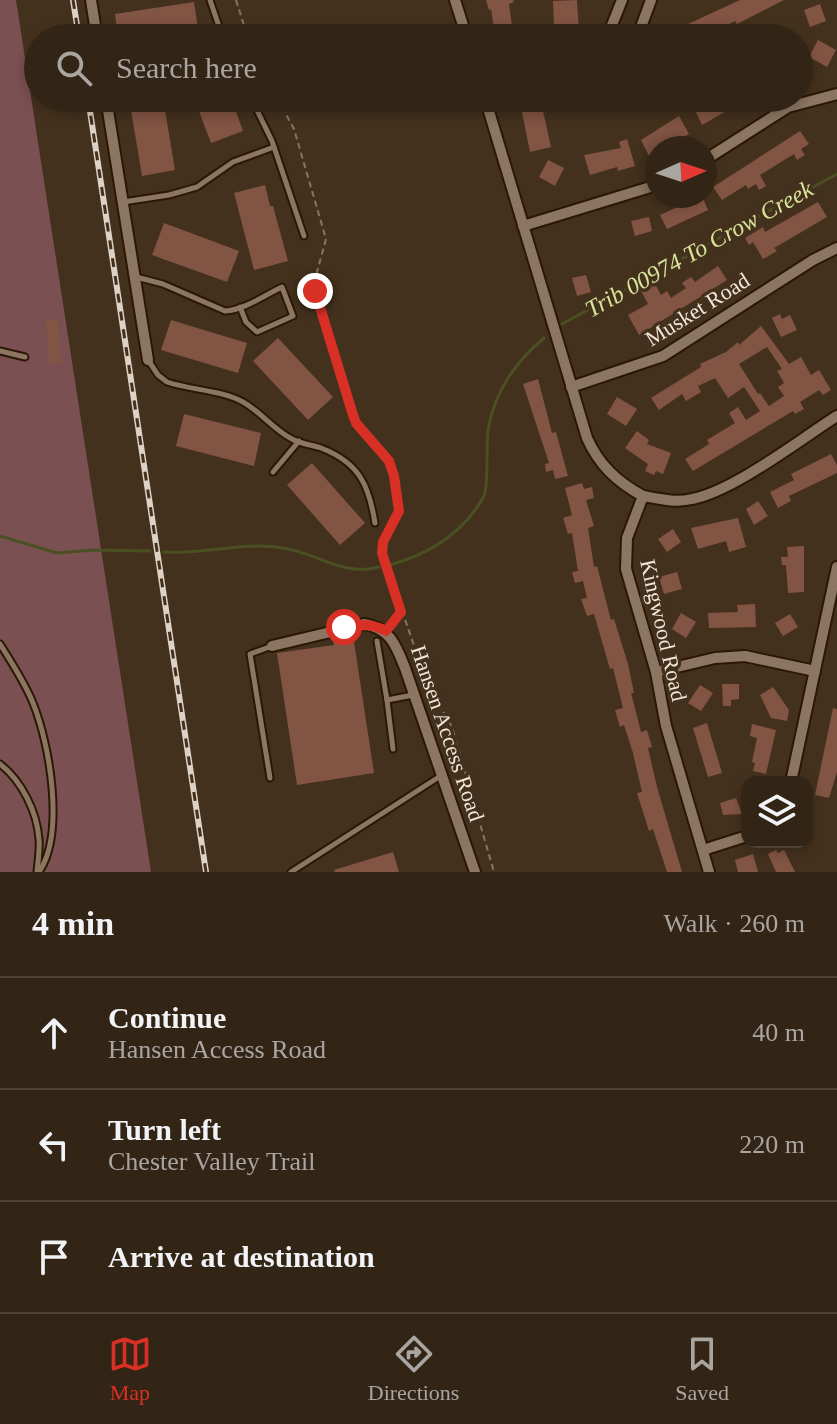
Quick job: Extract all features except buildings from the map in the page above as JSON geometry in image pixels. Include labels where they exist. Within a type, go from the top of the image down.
[{"type":"street","points":[[91,0],[95,24]]},
{"type":"street","points":[[455,0],[463,24]]},
{"type":"street","points":[[612,24],[622,0]]},
{"type":"street","points":[[642,24],[651,0]]},
{"type":"street","points":[[813,100],[837,94]]},
{"type":"street","points":[[108,112],[148,360]]},
{"type":"street","points":[[489,112],[571,387],[594,453],[614,477],[643,496],[676,501],[708,495],[736,481],[837,416]]},
{"type":"street","points":[[717,152],[780,112]]},
{"type":"street","points":[[523,226],[645,189]]},
{"type":"street","name":"Musket Road","points":[[571,387],[663,356],[813,260],[837,248]]},
{"type":"street","name":"Kingwood Road","points":[[643,496],[627,538],[626,569],[656,672],[666,726],[709,872]]},
{"type":"street","points":[[792,776],[837,567]]},
{"type":"street","name":"Hansen Access Road","points":[[272,646],[364,624],[386,631],[396,644],[475,872]]},
{"type":"street","points":[[656,672],[715,658],[745,656],[815,671]]},
{"type":"street","points":[[703,850],[741,838]]},
{"type":"lane","points":[[210,0],[218,24]]},
{"type":"lane","points":[[258,112],[274,147],[304,236]]},
{"type":"lane","points":[[123,202],[197,187],[233,162],[274,147]]},
{"type":"lane","points":[[135,277],[163,284],[225,311],[282,287],[293,316],[257,332],[246,322],[240,307]]},
{"type":"lane","points":[[0,351],[25,357]]},
{"type":"lane","points":[[148,360],[167,382],[235,398],[280,431],[332,453],[356,470],[369,492],[375,523]]},
{"type":"lane","points":[[273,472],[299,441]]},
{"type":"lane","points":[[377,641],[393,749]]},
{"type":"lane","points":[[0,644],[33,704],[51,783],[51,846],[46,862],[38,872]]},
{"type":"lane","points":[[270,778],[250,654],[272,646]]},
{"type":"lane","points":[[387,700],[414,694]]},
{"type":"lane","points":[[0,764],[10,772],[30,803],[39,839],[38,872]]},
{"type":"lane","points":[[291,872],[442,774]]},
{"type":"path","points":[[236,0],[244,24]]},
{"type":"path","points":[[285,112],[294,129],[326,239],[314,283],[321,313],[356,423],[389,461],[399,494],[397,519],[383,542],[382,553],[428,686],[452,727],[494,872]]},
{"type":"path","points":[[375,523],[383,542]]},
{"type":"path","points":[[386,631],[401,612]]},
{"type":"shaded area","points":[[0,0],[16,0],[24,52],[24,112],[33,112],[151,872],[0,872]]},
{"type":"waterway","name":"Trib 00974 To Crow Creek","points":[[562,324],[837,174]]},
{"type":"waterway","name":"Trib 00974 To Crow Creek","points":[[390,565],[438,544],[458,529],[476,509],[485,493],[492,412],[502,388],[517,366],[544,338]]},
{"type":"waterway","name":"Trib 00974 To Crow Creek","points":[[0,536],[57,553],[150,551]]},
{"type":"waterway","name":"Trib 00974 To Crow Creek","points":[[164,552],[268,546],[296,551],[342,567],[379,567]]},
{"type":"railway","points":[[73,0],[77,24]]},
{"type":"railway","points":[[90,112],[206,872]]},
{"type":"route","points":[[315,291],[356,423],[389,461],[400,503],[397,519],[383,542],[382,553],[401,612],[386,631],[364,624],[344,627]]}]
